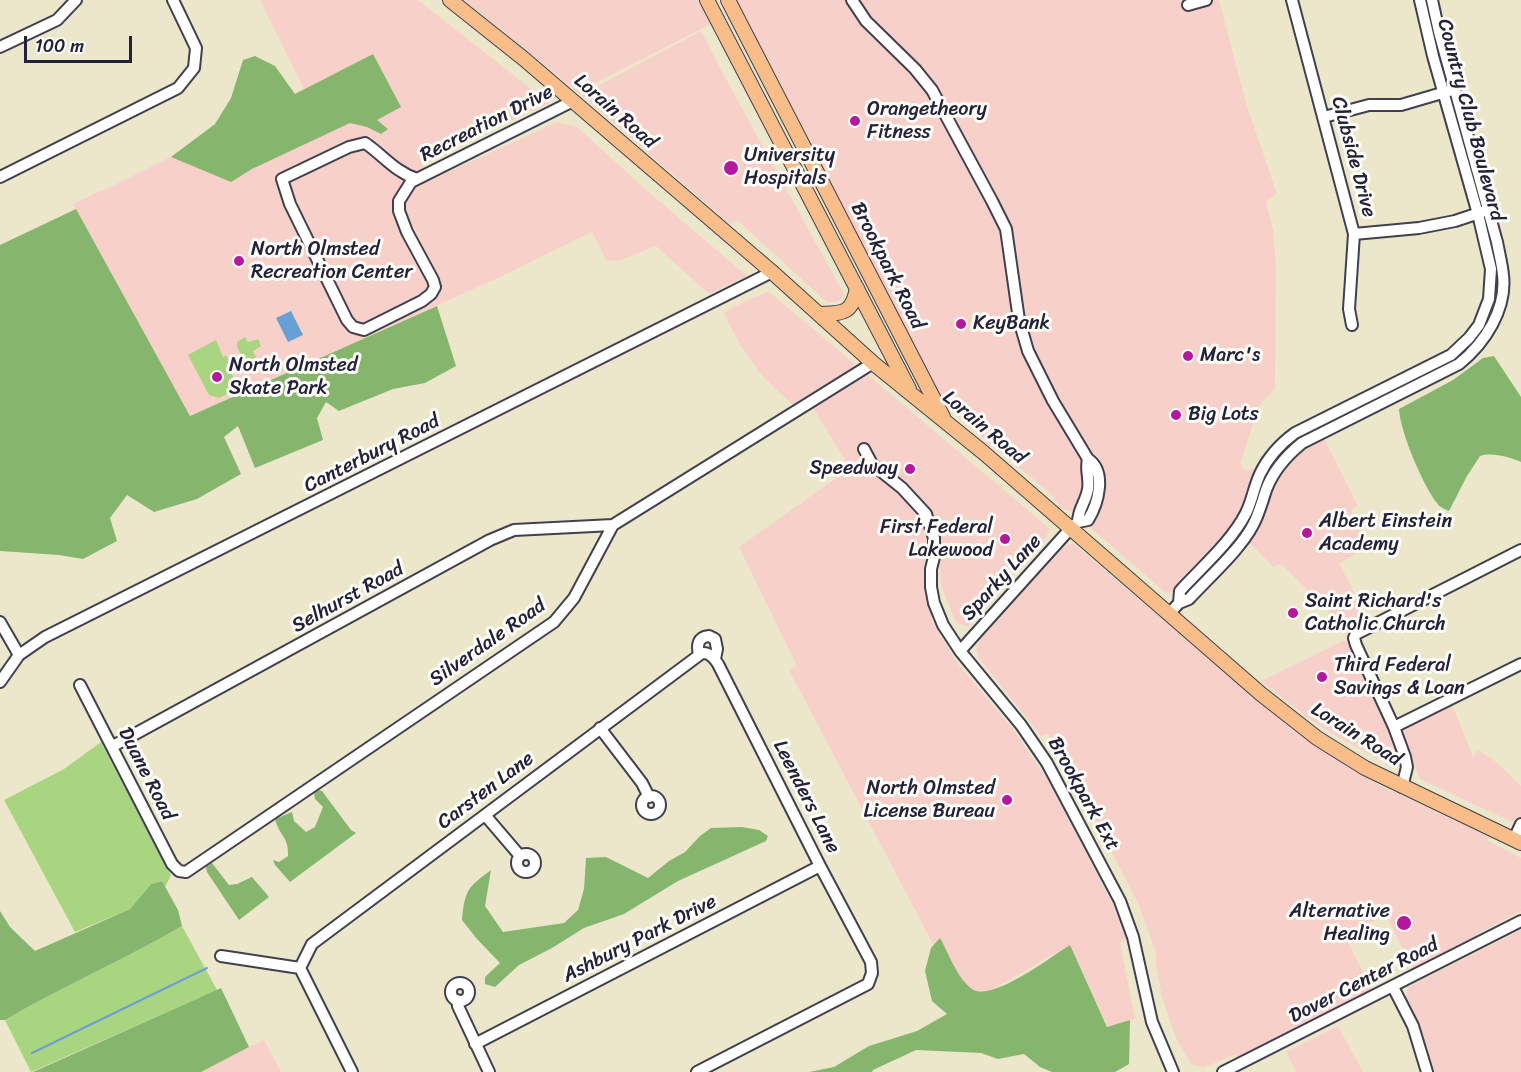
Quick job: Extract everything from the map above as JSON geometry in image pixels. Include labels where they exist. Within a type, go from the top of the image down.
[{"type":"main road","name":"Lorain Road","points":[[450,0],[573,101],[772,272],[873,363],[1074,525],[1169,614],[1261,694],[1317,738],[1365,768],[1518,841]]},
{"type":"main road","name":"Brookpark Road","points":[[707,0],[912,394]]},
{"type":"main road","name":"Brookpark Road","points":[[728,0],[946,422]]},
{"type":"main road","points":[[819,314],[841,313],[850,309],[857,288]]},
{"type":"street","points":[[0,47],[57,20],[76,0]]},
{"type":"street","points":[[0,177],[178,88],[194,68],[196,48],[173,0]]},
{"type":"street","name":"Sparky Lane","points":[[852,0],[866,21],[915,69],[932,90],[983,184],[1006,229],[1020,320],[1028,351],[1046,389],[1088,459],[1093,463],[1097,474],[1098,496],[1088,520],[1074,525],[960,651]]},
{"type":"street","points":[[1188,5],[1206,0]]},
{"type":"street","name":"Clubside Drive","points":[[1292,0],[1354,234],[1349,309],[1352,325]]},
{"type":"street","name":"Country Club Boulevard","points":[[1420,0],[1433,56],[1450,91]]},
{"type":"street","name":"Country Club Boulevard","points":[[1169,614],[1179,603],[1189,599],[1246,536],[1258,514],[1272,477],[1293,450],[1302,443],[1438,376],[1459,363],[1479,345],[1497,314],[1503,276],[1450,91],[1432,0]]},
{"type":"street","points":[[1324,117],[1369,105],[1401,105],[1450,91]]},
{"type":"street","name":"Recreation Drive","points":[[417,179],[398,171],[365,143],[349,147],[282,179],[294,212],[347,320],[353,327],[364,330],[422,301],[433,290],[433,280],[407,232],[399,211],[401,194],[411,182],[417,179],[573,101]]},
{"type":"street","points":[[1354,234],[1419,228],[1455,221],[1483,212]]},
{"type":"street","name":"Canterbury Road","points":[[0,682],[19,655],[45,637],[772,272]]},
{"type":"street","name":"Silverdale Road","points":[[186,872],[554,622],[574,598],[613,525],[873,363]]},
{"type":"street","name":"Brookpark Ext","points":[[864,449],[873,464],[921,507],[932,527],[935,554],[931,569],[934,603],[943,625],[960,651],[1021,725],[1047,763],[1120,901],[1133,937],[1152,1022],[1173,1072]]},
{"type":"street","name":"Selhurst Road","points":[[113,746],[490,540],[514,530],[613,525]]},
{"type":"street","points":[[1402,787],[1407,767],[1394,728],[1356,645],[1354,638],[1356,634],[1521,550]]},
{"type":"street","points":[[0,622],[19,655]]},
{"type":"street","name":"Carsten Lane","points":[[300,968],[312,944],[600,728],[707,655]]},
{"type":"street","name":"Leenders Lane","points":[[698,1072],[868,984],[872,972],[871,962],[707,655]]},
{"type":"street","points":[[1394,728],[1521,664]]},
{"type":"street","name":"Duane Road","points":[[80,685],[172,864],[178,871],[186,872]]},
{"type":"street","points":[[600,728],[642,783],[649,796]]},
{"type":"street","points":[[485,815],[520,856]]},
{"type":"street","points":[[1518,841],[1521,824]]},
{"type":"street","name":"Ashbury Park Drive","points":[[475,1044],[820,866]]},
{"type":"street","name":"Dover Center Road","points":[[1222,1072],[1521,921]]},
{"type":"street","points":[[221,956],[300,968],[352,1072]]},
{"type":"street","points":[[1394,987],[1413,1026],[1427,1072]]},
{"type":"street","points":[[457,1000],[489,1072]]},
{"type":"shaded area","points":[[260,0],[418,0],[549,103],[421,163],[433,179],[557,122],[577,127],[747,276],[709,294],[656,246],[619,261],[606,260],[592,232],[487,283],[190,416],[73,204],[304,89]]},
{"type":"shaded area","points":[[464,0],[701,0],[713,23],[597,82],[591,88],[701,31],[845,296],[837,302],[827,302],[737,220],[730,224],[585,98]]},
{"type":"shaded area","points":[[734,0],[1219,0],[1246,103],[1277,194],[1266,202],[1273,229],[1276,265],[1275,389],[1258,407],[1241,462],[1242,468],[1246,471],[1258,468],[1241,514],[1176,590],[1170,593],[1165,592],[1070,510],[1062,509],[1049,492],[960,419],[931,385]]},
{"type":"shaded area","points":[[768,291],[855,364],[850,371],[793,405],[763,377],[741,346],[724,314],[729,309]]},
{"type":"shaded area","points":[[869,376],[1050,529],[1046,537],[971,625],[957,623],[952,613],[941,585],[936,524],[918,496],[870,452],[849,466],[813,408],[863,377]]},
{"type":"shaded area","name":"Albert Einstein Academy","points":[[1323,436],[1358,506],[1351,510],[1369,547],[1339,563],[1369,622],[1349,631],[1281,564],[1273,567],[1252,545],[1245,543],[1275,478],[1294,454]]},
{"type":"shaded area","points":[[863,459],[917,508],[926,523],[931,547],[925,571],[932,621],[958,664],[1013,729],[1049,782],[1113,905],[1127,938],[1120,942],[1135,1019],[1108,1027],[1070,945],[965,1005],[789,670],[797,666],[739,547]]},
{"type":"shaded area","points":[[1074,544],[1295,732],[1381,786],[1490,837],[1486,840],[1521,858],[1521,911],[1477,934],[1456,949],[1413,970],[1386,915],[1345,936],[1373,991],[1238,1058],[1234,1055],[1203,1068],[1191,1064],[1176,1038],[1162,997],[1156,954],[1138,903],[1099,828],[1048,734],[1041,736],[978,657],[976,648],[980,640],[1061,549]]},
{"type":"shaded area","points":[[1350,640],[1401,755],[1402,763],[1398,768],[1395,769],[1330,732],[1308,718],[1261,681],[1343,641]]},
{"type":"shaded area","points":[[1451,702],[1473,757],[1478,750],[1495,761],[1521,786],[1521,826],[1420,779],[1414,764],[1410,763],[1402,728]]},
{"type":"shaded area","points":[[1521,930],[1521,1072],[1433,1072],[1419,1026],[1406,998],[1408,987]]},
{"type":"shaded area","points":[[1338,1026],[1363,1072],[1296,1072],[1286,1052]]},
{"type":"shaded area","points":[[264,1040],[281,1072],[201,1072],[239,1052]]},
{"type":"green space","points":[[373,54],[401,107],[377,120],[388,129],[381,134],[367,127],[350,123],[252,169],[231,182],[171,157],[215,124],[231,98],[243,60],[255,56],[275,66],[295,94]]},
{"type":"green space","points":[[76,209],[190,416],[437,306],[456,366],[425,383],[393,389],[339,411],[326,402],[317,418],[323,440],[255,468],[238,426],[224,437],[241,474],[197,499],[154,512],[127,495],[110,518],[117,541],[83,559],[0,551],[0,245]]},
{"type":"green space","points":[[245,337],[248,342],[258,339],[261,346],[253,351],[259,364],[246,364],[237,347],[237,342]]},
{"type":"green space","name":"North Olmsted Skate Park","points":[[216,340],[223,357],[226,355],[231,366],[228,367],[239,388],[219,398],[209,395],[188,355]]},
{"type":"green space","points":[[1494,356],[1521,397],[1521,462],[1496,455],[1480,456],[1449,511],[1442,508],[1431,495],[1419,472],[1403,431],[1399,409],[1453,380],[1483,358]]},
{"type":"green space","points":[[101,742],[171,875],[165,887],[162,881],[151,884],[130,909],[75,932],[4,800],[64,769]]},
{"type":"green space","points":[[319,790],[351,830],[356,833],[290,882],[273,860],[279,862],[288,856],[287,844],[275,819],[292,812],[294,821],[306,832],[315,827],[323,807],[315,799],[314,793]]},
{"type":"green space","points":[[742,827],[759,830],[768,836],[766,841],[678,881],[624,914],[584,928],[519,965],[495,987],[485,984],[485,977],[500,963],[462,920],[466,896],[472,886],[491,870],[485,906],[503,932],[564,923],[578,910],[584,889],[586,858],[606,857],[648,878],[669,861],[685,852],[711,828]]},
{"type":"green space","points":[[212,863],[229,885],[252,877],[269,897],[239,920],[207,872],[206,867]]},
{"type":"green space","points":[[162,881],[178,910],[182,926],[5,1020],[0,1020],[0,911],[10,927],[35,951],[130,909],[151,884]]},
{"type":"green space","points":[[182,926],[217,990],[31,1072],[5,1020]]},
{"type":"green space","points":[[940,938],[962,979],[972,989],[981,992],[1007,984],[1070,945],[1107,1027],[1130,1020],[1129,1064],[1115,1072],[1052,1072],[1040,1067],[1024,1054],[998,1059],[981,1053],[916,1050],[872,1072],[809,1072],[834,1067],[869,1046],[917,1031],[947,1014],[932,1001],[925,971],[931,948]]},
{"type":"green space","points":[[221,988],[249,1047],[201,1072],[33,1072]]},
{"type":"water","points":[[291,311],[303,335],[288,342],[276,318]]},
{"type":"waterway","points":[[32,1053],[207,968]]},
{"type":"place","name":"Orangetheory Fitness","points":[[855,121]]},
{"type":"place","name":"University Hospitals","points":[[731,168]]},
{"type":"place","name":"North Olmsted Recreation Center","points":[[239,261]]},
{"type":"place","name":"KeyBank","points":[[961,324]]},
{"type":"place","name":"Marc's","points":[[1188,356]]},
{"type":"place","name":"North Olmsted Skate Park","points":[[217,377]]},
{"type":"place","name":"Big Lots","points":[[1176,415]]},
{"type":"place","name":"Speedway","points":[[910,469]]},
{"type":"place","name":"Albert Einstein Academy","points":[[1307,533]]},
{"type":"place","name":"First Federal Lakewood","points":[[1005,539]]},
{"type":"place","name":"Saint Richard's Catholic Church","points":[[1293,613]]},
{"type":"place","name":"Third Federal Savings & Loan","points":[[1322,677]]},
{"type":"place","name":"North Olmsted License Bureau","points":[[1007,800]]},
{"type":"place","name":"Alternative Healing","points":[[1404,923]]}]
